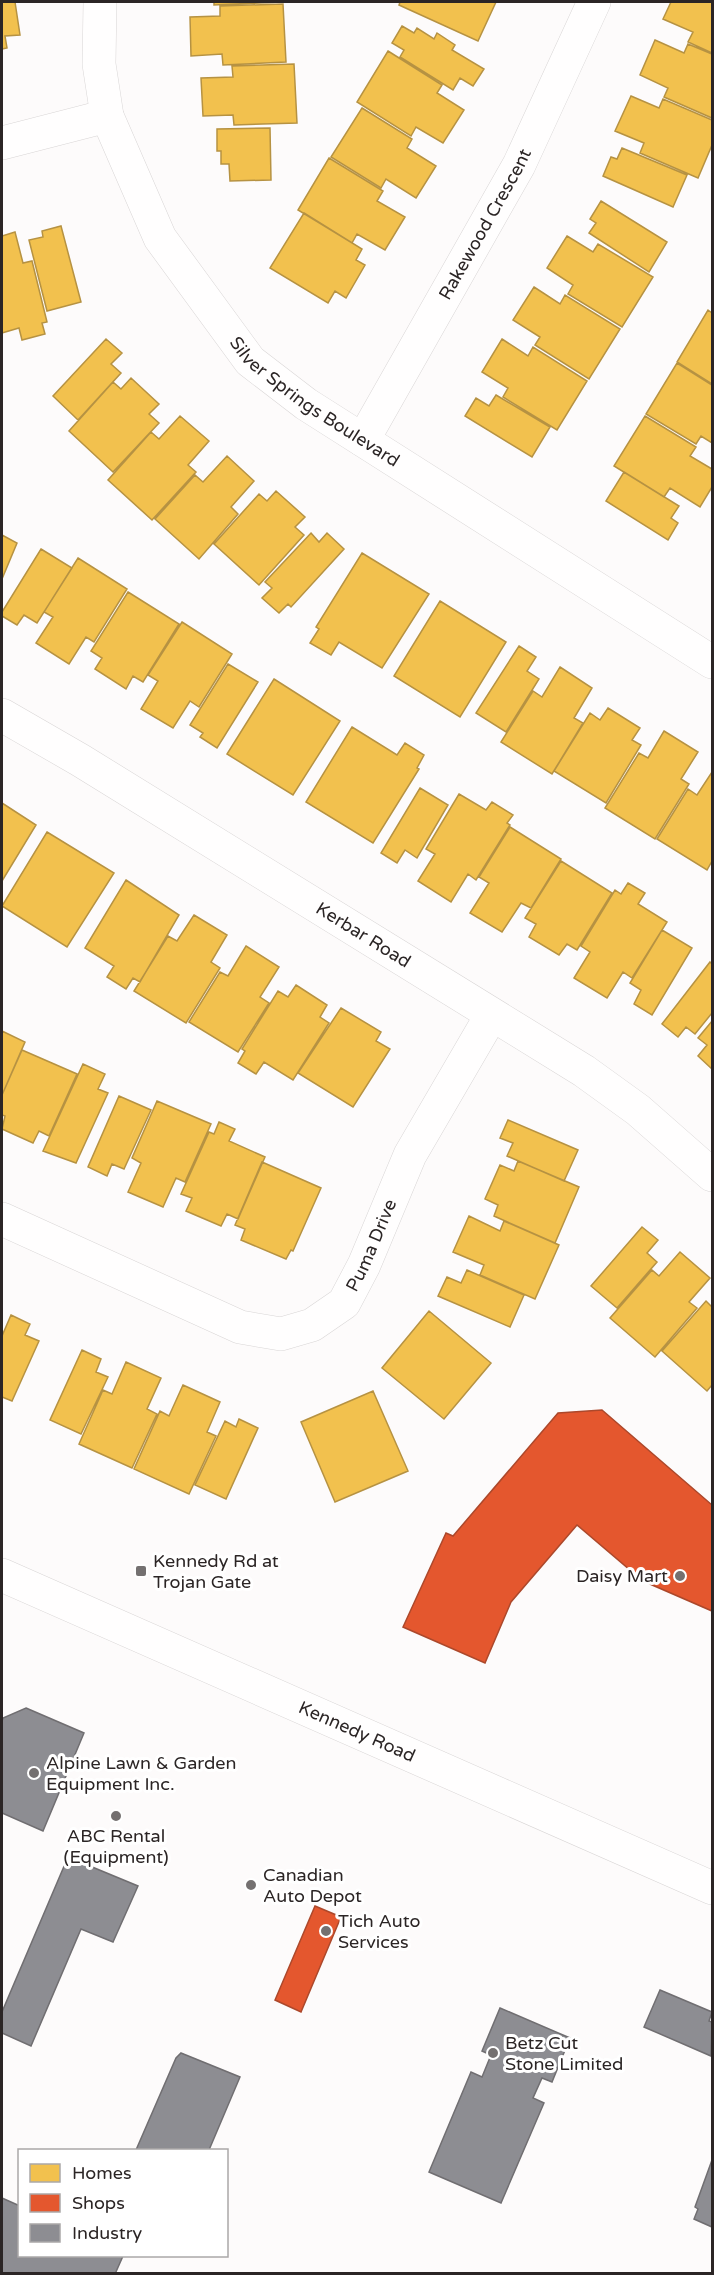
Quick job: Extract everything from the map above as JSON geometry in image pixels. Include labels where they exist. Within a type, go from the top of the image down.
[{"type":"street","name":"Silver Springs Boulevard","points":[[100,2],[99,64],[106,116],[160,238],[250,361],[306,404],[712,659]]},
{"type":"street","name":"Rakewood Crescent","points":[[363,440],[519,165],[594,2]]},
{"type":"street","points":[[2,143],[106,116]]},
{"type":"street","name":"Kerbar Road","points":[[2,715],[80,760],[491,1016],[584,1071],[638,1110],[712,1175]]},
{"type":"street","name":"Puma Drive","points":[[2,1219],[240,1327],[281,1334],[312,1324],[344,1303],[364,1265],[410,1155],[491,1016]]},
{"type":"street","name":"Kennedy Road","points":[[2,1575],[712,1887]]},
{"type":"building: Homes","points":[[2,2],[15,2],[20,35],[5,36],[7,48],[2,49]]},
{"type":"building: Homes","points":[[214,2],[281,2],[214,5]]},
{"type":"building: Homes","points":[[400,2],[496,2],[478,41],[399,5]]},
{"type":"building: Homes","points":[[671,2],[712,2],[712,53],[688,42],[693,32],[663,19]]},
{"type":"building: Homes","points":[[283,4],[286,62],[223,65],[222,54],[191,56],[190,17],[220,16],[220,6]]},
{"type":"building: Homes","points":[[402,26],[414,33],[417,28],[434,39],[437,33],[455,45],[452,50],[484,69],[473,86],[460,78],[453,90],[400,57],[404,50],[392,43]]},
{"type":"building: Homes","points":[[655,40],[684,53],[688,44],[712,54],[712,118],[664,97],[668,88],[640,75]]},
{"type":"building: Homes","points":[[388,51],[442,85],[437,93],[464,110],[443,143],[416,127],[411,136],[357,102]]},
{"type":"building: Homes","points":[[294,64],[297,123],[234,125],[233,115],[203,116],[201,78],[233,77],[232,66]]},
{"type":"building: Homes","points":[[631,96],[659,108],[663,99],[712,120],[712,145],[698,178],[640,153],[644,143],[615,131]]},
{"type":"building: Homes","points":[[362,108],[412,139],[407,148],[436,166],[416,198],[386,179],[381,188],[331,157]]},
{"type":"building: Homes","points":[[270,128],[271,180],[230,181],[229,164],[221,164],[221,151],[217,151],[217,129]]},
{"type":"building: Homes","points":[[622,148],[687,175],[673,207],[603,176],[611,157],[617,159]]},
{"type":"building: Homes","points":[[329,158],[383,191],[377,201],[405,217],[385,250],[357,234],[352,243],[298,210]]},
{"type":"building: Homes","points":[[601,201],[667,242],[649,272],[589,233],[596,223],[590,219]]},
{"type":"building: Homes","points":[[304,213],[362,249],[356,260],[365,265],[346,298],[335,291],[328,303],[270,268]]},
{"type":"building: Homes","points":[[61,226],[81,302],[47,311],[29,240],[43,237],[42,231]]},
{"type":"building: Homes","points":[[15,232],[23,263],[32,261],[47,322],[42,323],[45,334],[22,340],[19,328],[2,333],[2,236]]},
{"type":"building: Homes","points":[[567,236],[593,252],[598,244],[653,277],[622,327],[568,294],[573,285],[547,268]]},
{"type":"building: Homes","points":[[534,287],[560,304],[565,295],[620,329],[589,379],[535,345],[540,337],[513,320]]},
{"type":"building: Homes","points":[[708,310],[712,313],[712,384],[677,362]]},
{"type":"building: Homes","points":[[106,339],[122,353],[111,364],[121,373],[78,420],[53,396]]},
{"type":"building: Homes","points":[[502,339],[528,356],[533,347],[587,381],[557,430],[503,397],[508,388],[482,372]]},
{"type":"building: Homes","points":[[677,363],[712,385],[712,443],[701,436],[696,444],[646,414]]},
{"type":"building: Homes","points":[[131,378],[159,404],[149,414],[159,423],[113,472],[69,431],[113,382],[121,389]]},
{"type":"building: Homes","points":[[496,395],[550,427],[532,457],[465,416],[476,398],[489,406]]},
{"type":"building: Homes","points":[[180,416],[209,441],[188,465],[196,472],[152,520],[108,480],[151,432],[159,439]]},
{"type":"building: Homes","points":[[645,416],[696,447],[690,456],[712,469],[712,487],[700,507],[670,488],[664,497],[614,466]]},
{"type":"building: Homes","points":[[227,456],[254,481],[231,507],[238,514],[199,559],[155,519],[195,475],[203,482]]},
{"type":"building: Homes","points":[[624,472],[679,506],[671,518],[678,523],[668,540],[606,501]]},
{"type":"building: Homes","points":[[276,491],[305,517],[295,527],[304,535],[259,585],[214,544],[259,494],[267,501]]},
{"type":"building: Homes","points":[[311,533],[319,542],[327,533],[344,549],[291,607],[288,604],[279,613],[262,598],[272,588],[265,582]]},
{"type":"building: Homes","points":[[2,535],[17,543],[2,579]]},
{"type":"building: Homes","points":[[41,549],[72,568],[37,623],[24,615],[17,625],[2,616],[2,612]]},
{"type":"building: Homes","points":[[362,553],[429,594],[382,668],[339,642],[331,655],[310,643],[319,629],[316,627]]},
{"type":"building: Homes","points":[[78,558],[127,589],[94,642],[86,637],[69,664],[36,643],[53,617],[44,612]]},
{"type":"building: Homes","points":[[128,592],[179,624],[143,682],[133,676],[126,689],[95,669],[102,658],[91,651]]},
{"type":"building: Homes","points":[[440,601],[506,642],[460,717],[394,676]]},
{"type":"building: Homes","points":[[182,622],[232,654],[199,707],[190,701],[173,728],[141,709],[158,681],[148,675]]},
{"type":"building: Homes","points":[[519,646],[536,657],[527,671],[539,679],[506,732],[476,713]]},
{"type":"building: Homes","points":[[228,664],[258,682],[217,748],[200,737],[203,733],[190,725]]},
{"type":"building: Homes","points":[[560,667],[592,688],[574,718],[583,723],[552,774],[501,742],[533,691],[542,697]]},
{"type":"building: Homes","points":[[274,679],[340,721],[293,795],[227,754]]},
{"type":"building: Homes","points":[[608,708],[640,728],[632,740],[641,745],[606,803],[554,771],[590,713],[600,720]]},
{"type":"building: Homes","points":[[352,727],[397,755],[405,743],[424,755],[417,768],[419,769],[373,843],[306,802]]},
{"type":"building: Homes","points":[[664,731],[698,752],[681,779],[689,784],[655,839],[605,808],[639,753],[648,758]]},
{"type":"building: Homes","points":[[712,772],[712,861],[707,870],[657,839],[688,789],[697,795]]},
{"type":"building: Homes","points":[[420,788],[448,805],[417,858],[405,850],[397,863],[381,853]]},
{"type":"building: Homes","points":[[459,794],[486,810],[492,802],[513,815],[507,823],[510,825],[476,880],[468,874],[451,902],[418,881],[435,854],[426,849]]},
{"type":"building: Homes","points":[[2,803],[36,825],[2,881]]},
{"type":"building: Homes","points":[[510,827],[561,859],[531,908],[521,903],[502,932],[470,913],[489,883],[479,877]]},
{"type":"building: Homes","points":[[47,832],[114,873],[67,947],[2,906]]},
{"type":"building: Homes","points":[[561,861],[612,893],[577,950],[567,944],[559,955],[529,937],[536,924],[525,918]]},
{"type":"building: Homes","points":[[126,880],[179,915],[140,982],[133,978],[126,989],[107,977],[114,966],[85,948]]},
{"type":"building: Homes","points":[[628,883],[645,893],[638,904],[667,922],[632,978],[623,972],[607,998],[574,978],[590,952],[581,946],[615,890],[621,894]]},
{"type":"building: Homes","points":[[194,915],[227,935],[211,962],[220,968],[186,1023],[134,991],[168,936],[177,941]]},
{"type":"building: Homes","points":[[662,930],[692,948],[652,1015],[634,1004],[641,990],[630,983]]},
{"type":"building: Homes","points":[[246,946],[279,967],[260,997],[269,1003],[238,1052],[189,1022],[220,972],[228,976]]},
{"type":"building: Homes","points":[[710,962],[712,964],[712,1013],[695,1034],[686,1027],[678,1037],[662,1024]]},
{"type":"building: Homes","points":[[296,985],[327,1005],[320,1017],[329,1023],[293,1080],[264,1062],[256,1074],[238,1063],[245,1051],[242,1049],[278,991],[288,997]]},
{"type":"building: Homes","points":[[341,1008],[381,1032],[376,1041],[390,1049],[353,1107],[298,1073]]},
{"type":"building: Homes","points":[[712,1021],[712,1069],[698,1056],[707,1045],[698,1038]]},
{"type":"building: Homes","points":[[2,1031],[25,1042],[2,1095]]},
{"type":"building: Homes","points":[[22,1050],[77,1074],[49,1136],[39,1131],[33,1143],[2,1129],[5,1116],[2,1115],[2,1095]]},
{"type":"building: Homes","points":[[83,1064],[105,1074],[98,1089],[108,1093],[76,1163],[43,1151]]},
{"type":"building: Homes","points":[[119,1096],[151,1110],[124,1169],[112,1164],[107,1176],[88,1167]]},
{"type":"building: Homes","points":[[157,1101],[211,1124],[185,1182],[176,1178],[163,1207],[128,1192],[141,1163],[132,1158]]},
{"type":"building: Homes","points":[[508,1120],[578,1150],[564,1181],[507,1156],[513,1143],[500,1138]]},
{"type":"building: Homes","points":[[219,1122],[235,1129],[229,1141],[265,1157],[238,1219],[227,1214],[221,1226],[186,1211],[192,1198],[181,1194],[209,1132],[214,1134]]},
{"type":"building: Homes","points":[[518,1161],[579,1187],[555,1243],[494,1216],[498,1205],[485,1199],[500,1165],[514,1171]]},
{"type":"building: Homes","points":[[262,1162],[321,1188],[293,1251],[291,1250],[286,1259],[241,1240],[245,1229],[235,1225]]},
{"type":"building: Homes","points":[[469,1216],[500,1231],[504,1221],[559,1245],[535,1299],[480,1275],[484,1265],[453,1252]]},
{"type":"building: Homes","points":[[642,1227],[658,1240],[647,1253],[657,1262],[617,1308],[591,1286]]},
{"type":"building: Homes","points":[[680,1252],[710,1278],[689,1302],[697,1308],[655,1357],[610,1318],[652,1270],[659,1276]]},
{"type":"building: Homes","points":[[467,1270],[524,1295],[510,1327],[438,1296],[447,1277],[461,1283]]},
{"type":"building: Homes","points":[[706,1301],[712,1307],[712,1385],[707,1391],[662,1351]]},
{"type":"building: Homes","points":[[429,1311],[491,1363],[444,1419],[382,1368]]},
{"type":"building: Homes","points":[[11,1315],[30,1324],[25,1335],[39,1341],[12,1401],[2,1397],[2,1336]]},
{"type":"building: Homes","points":[[82,1350],[101,1359],[96,1372],[108,1377],[81,1434],[50,1420]]},
{"type":"building: Homes","points":[[126,1362],[161,1378],[147,1409],[157,1414],[132,1468],[79,1444],[103,1390],[112,1394]]},
{"type":"building: Homes","points":[[183,1385],[220,1402],[207,1432],[216,1436],[189,1494],[134,1469],[160,1411],[169,1416]]},
{"type":"building: Homes","points":[[373,1391],[408,1471],[335,1502],[301,1422]]},
{"type":"building: Homes","points":[[239,1419],[258,1428],[226,1499],[195,1485],[225,1421],[236,1427]]},
{"type":"building: Shops","points":[[602,1410],[712,1505],[712,1611],[643,1581],[577,1525],[511,1602],[485,1663],[403,1627],[446,1533],[453,1536],[558,1413]]},
{"type":"building: Shops","points":[[315,1906],[341,1917],[301,2012],[275,2000]]},
{"type":"building: Industry","name":"Alpine Lawn & Garden Equipment Inc.","points":[[26,1708],[84,1733],[43,1831],[2,1813],[2,1721],[3,1718]]},
{"type":"building: Industry","points":[[68,1857],[138,1886],[113,1942],[81,1929],[31,2046],[2,2033],[2,2012]]},
{"type":"building: Industry","points":[[660,1990],[712,2012],[709,2021],[712,2022],[711,2056],[644,2027]]},
{"type":"building: Industry","points":[[500,2008],[570,2038],[552,2082],[542,2078],[533,2098],[544,2103],[501,2203],[429,2172],[471,2072],[482,2077],[491,2055],[482,2051]]},
{"type":"building: Industry","points":[[181,2053],[240,2077],[209,2149],[136,2149],[176,2058]]},
{"type":"building: Industry","points":[[712,2160],[712,2227],[694,2219],[698,2209],[695,2207]]},
{"type":"building: Industry","points":[[2,2198],[18,2205],[18,2257],[123,2257],[115,2274],[2,2274]]},
{"type":"place","name":"Kennedy Rd at Trojan Gate","points":[[141,1571]]},
{"type":"place","name":"Daisy Mart","points":[[680,1576]]},
{"type":"place","name":"Alpine Lawn & Garden Equipment Inc.","points":[[34,1773]]},
{"type":"place","name":"ABC Rental (Equipment)","points":[[116,1816]]},
{"type":"place","name":"Canadian Auto Depot","points":[[251,1885]]},
{"type":"place","name":"Tich Auto Services","points":[[326,1931]]},
{"type":"place","name":"Betz Cut Stone Limited","points":[[493,2053]]}]
